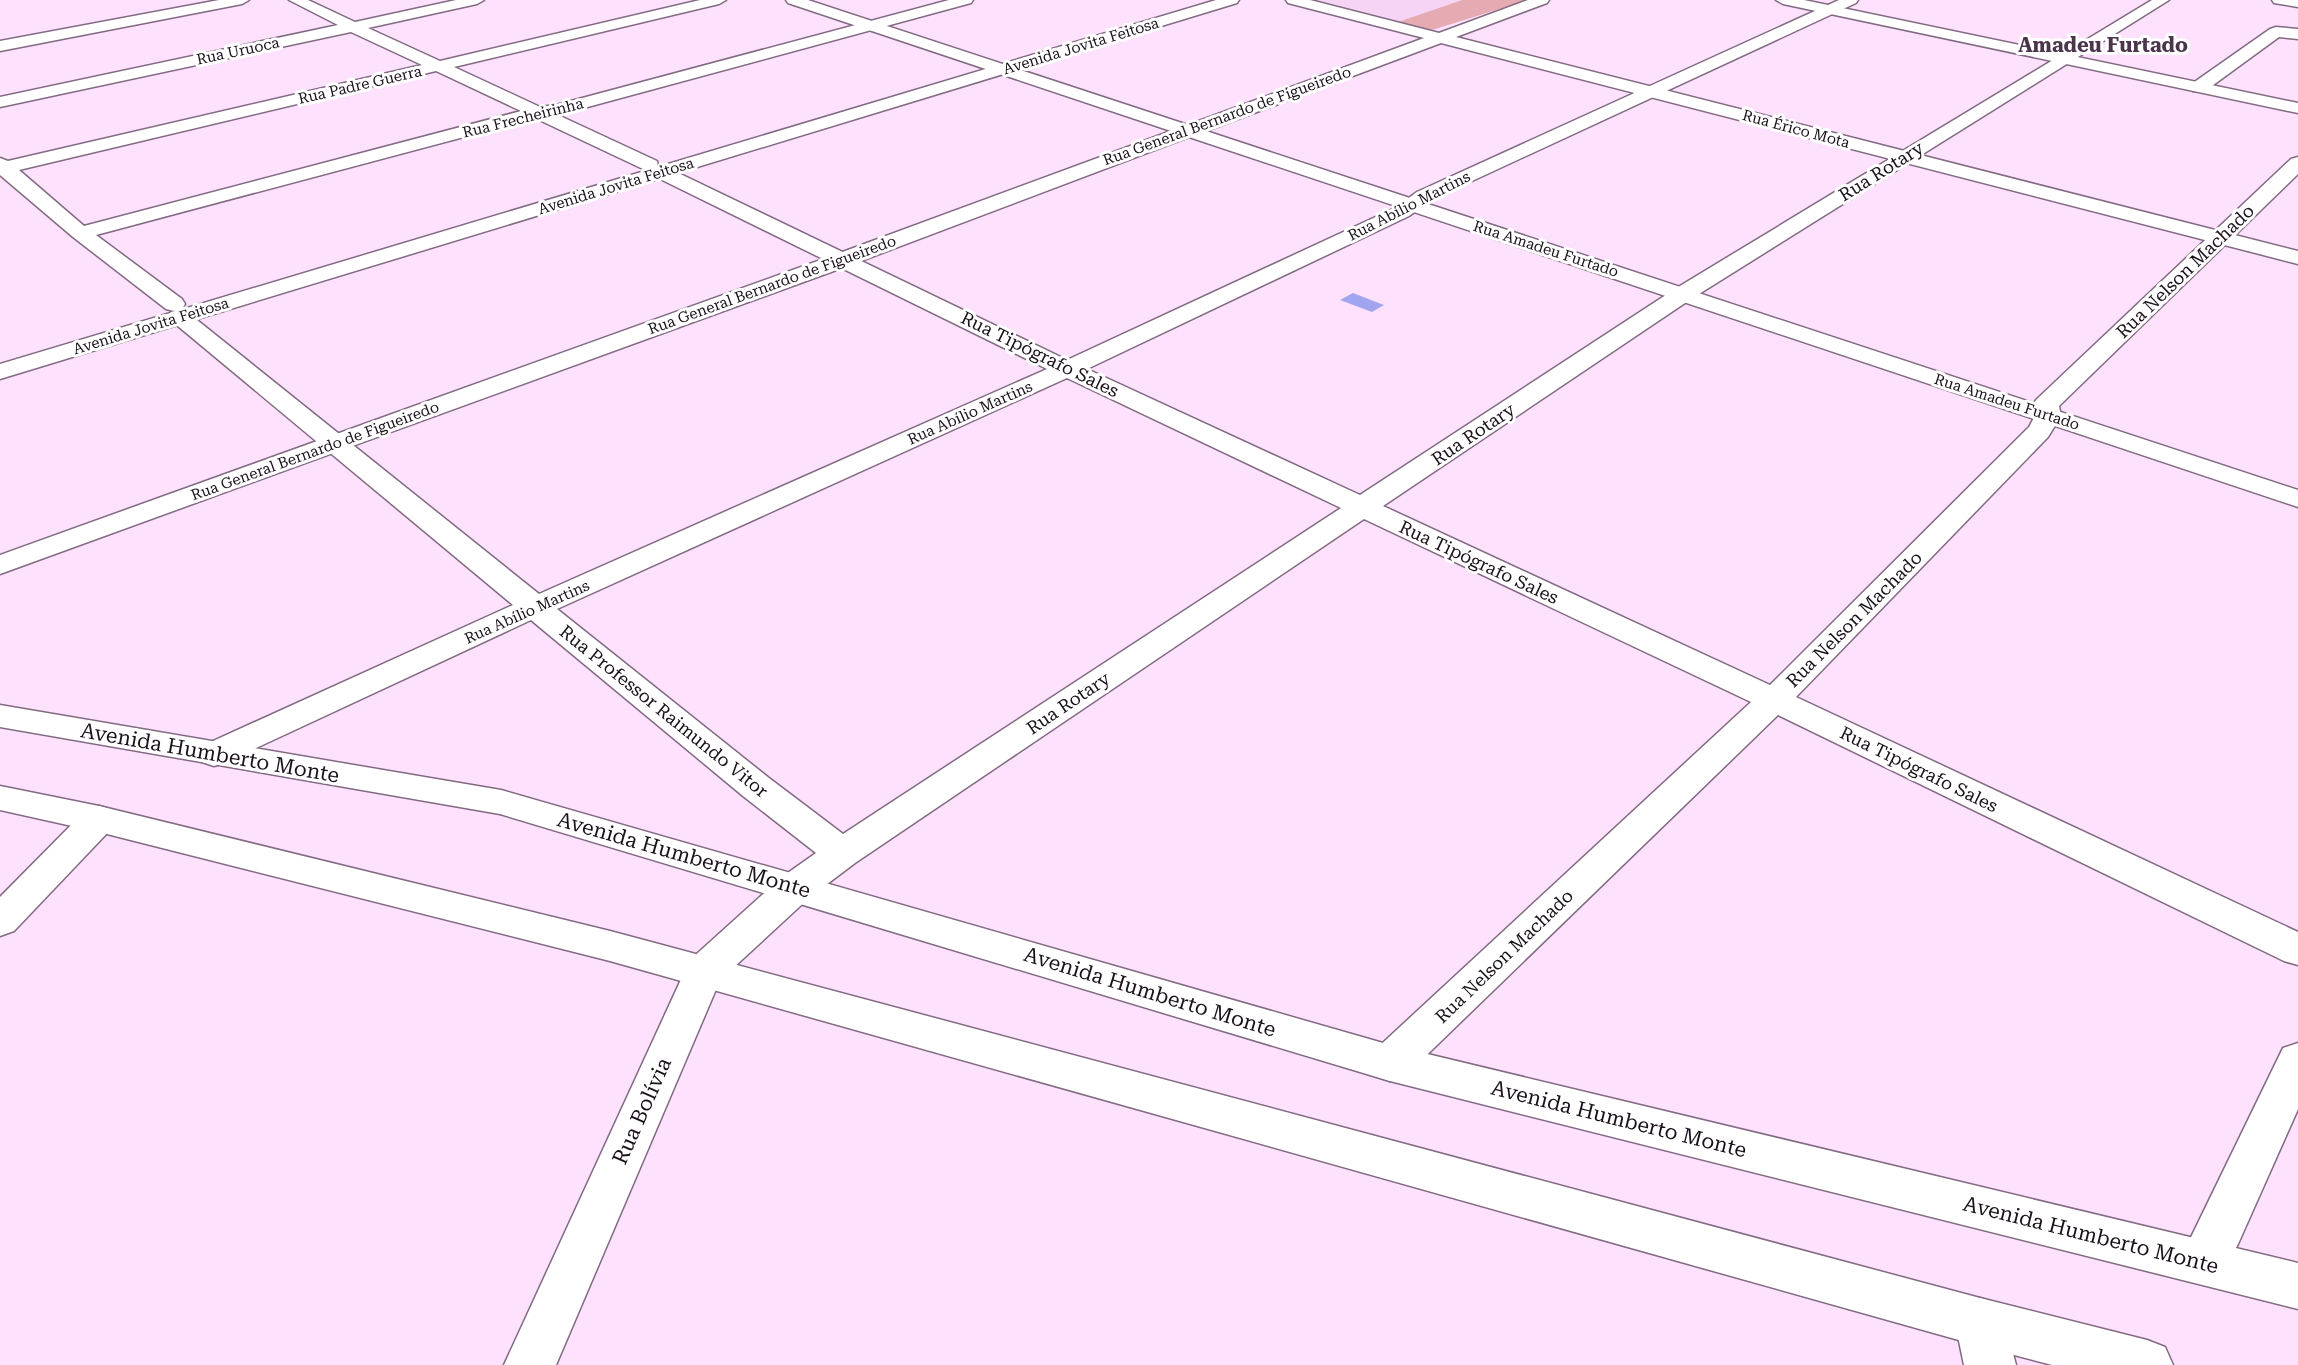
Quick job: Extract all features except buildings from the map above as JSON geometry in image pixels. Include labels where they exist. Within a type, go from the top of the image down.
[{"type":"street","points":[[0,46],[242,0]]},
{"type":"street","name":"Rua Tipógrafo Sales","points":[[296,0],[845,259],[1067,369],[1774,700],[2298,950]]},
{"type":"street","name":"Rua Uruoca","points":[[0,102],[477,0]]},
{"type":"street","name":"Rua Padre Guerra","points":[[2,167],[719,0]]},
{"type":"street","name":"Rua Amadeu Furtado","points":[[793,0],[2298,499]]},
{"type":"street","name":"Rua Frecheirinha","points":[[80,233],[535,113],[557,110],[966,0]]},
{"type":"street","name":"Avenida Jovita Feitosa","points":[[996,67],[1201,0]]},
{"type":"street","name":"Avenida Jovita Feitosa","points":[[0,357],[177,310],[996,67],[1232,0]]},
{"type":"street","name":"Rua Érico Mota","points":[[1293,0],[2298,258]]},
{"type":"street","name":"Rua General Bernardo de Figueiredo","points":[[0,565],[845,259],[1542,0]]},
{"type":"street","points":[[1783,0],[2298,108]]},
{"type":"street","name":"Rua Abílio Martins","points":[[214,754],[537,606],[1067,369],[1413,205],[1420,198],[1851,0]]},
{"type":"street","name":"Rua Rotary","points":[[796,887],[842,853],[1683,294],[1902,157],[2162,0]]},
{"type":"street","points":[[2279,0],[2298,3]]},
{"type":"street","points":[[2199,87],[2276,33],[2298,34]]},
{"type":"street","name":"Rua Nelson Machado","points":[[1390,1063],[1774,700],[2039,431],[2048,416],[2046,404],[2218,237],[2298,164]]},
{"type":"street","name":"Rua Professor Raimundo Vitor","points":[[2,167],[177,310],[335,444],[756,786],[842,853]]},
{"type":"street","name":"Avenida Jovita Feitosa","points":[[0,372],[177,310]]},
{"type":"street","name":"Avenida Humberto Monte","points":[[0,716],[501,802],[1390,1063],[2298,1286]]},
{"type":"street","points":[[0,798],[99,819],[704,971],[1985,1343],[2147,1365]]},
{"type":"street","points":[[0,921],[99,819]]},
{"type":"street","name":"Rua Bolívia","points":[[530,1365],[704,971],[796,887]]},
{"type":"street","points":[[2203,1262],[2221,1229],[2298,1060]]},
{"type":"shaded area","points":[[1313,0],[1462,0],[1398,22]]},
{"type":"shaded area","points":[[1462,0],[1528,0],[1432,30],[1398,22]]},
{"type":"water","points":[[1353,293],[1384,305],[1372,312],[1340,300]]},
{"type":"district","name":"Amadeu Furtado","points":[[2103,45]]}]
